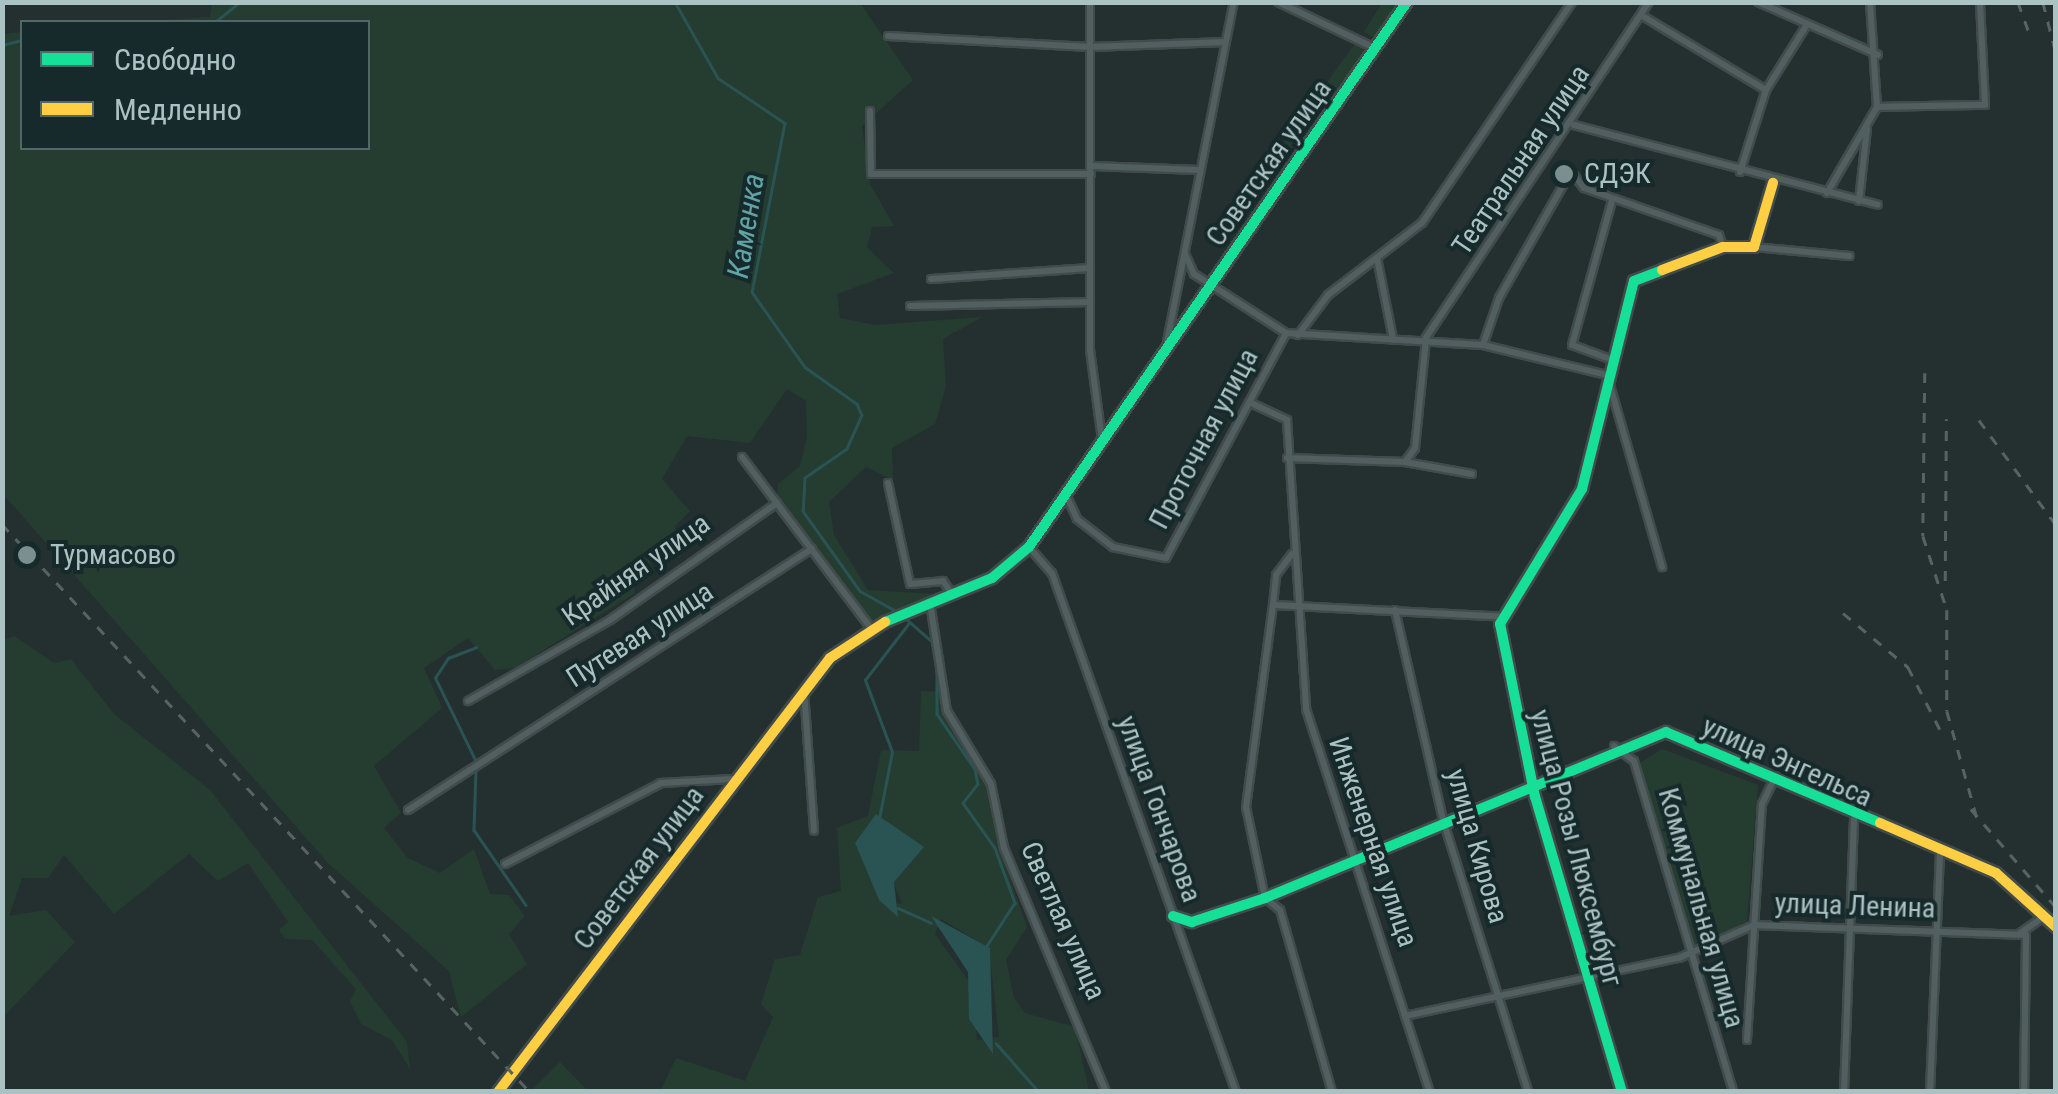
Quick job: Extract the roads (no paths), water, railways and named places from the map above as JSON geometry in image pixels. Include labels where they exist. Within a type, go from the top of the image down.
[{"type":"street","points":[[1090,2],[1090,350],[1102,442]]},
{"type":"street","name":"Советская улица","points":[[1166,348],[1234,2]]},
{"type":"street","points":[[1278,2],[1375,48]]},
{"type":"street","name":"Советская улица","points":[[498,1092],[803,690],[871,628],[1006,570],[1029,547],[1407,2]]},
{"type":"street","points":[[1298,335],[1328,295],[1422,223],[1572,2]]},
{"type":"street","name":"Театральная улица","points":[[1425,339],[1574,125],[1649,2]]},
{"type":"street","points":[[1758,2],[1878,54]]},
{"type":"street","points":[[1828,192],[1877,107],[1878,54],[1870,2]]},
{"type":"street","points":[[1877,107],[1975,109],[1990,98],[1980,2]]},
{"type":"street","points":[[1642,15],[1766,90]]},
{"type":"street","points":[[1740,172],[1766,90],[1806,26]]},
{"type":"street","points":[[888,36],[1090,48],[1225,42]]},
{"type":"street","points":[[870,111],[872,174],[1199,170]]},
{"type":"street","points":[[1574,125],[1774,182],[1878,205]]},
{"type":"street","points":[[1859,200],[1867,125]]},
{"type":"street","points":[[1483,346],[1499,298],[1571,172],[1612,201],[1702,228],[1723,247]]},
{"type":"street","points":[[1754,247],[1774,182]]},
{"type":"street","points":[[1610,359],[1572,345],[1612,201]]},
{"type":"street","points":[[1273,605],[1298,603],[1506,617],[1582,489],[1610,359],[1634,282],[1723,247],[1850,256]]},
{"type":"street","points":[[1185,254],[1211,287],[1286,333],[1425,339],[1483,346],[1606,376]]},
{"type":"street","points":[[1376,258],[1394,339]]},
{"type":"street","points":[[931,279],[1090,268]]},
{"type":"street","points":[[910,306],[1090,302]]},
{"type":"street","name":"Проточная улица","points":[[1066,494],[1077,520],[1113,547],[1166,558],[1286,333]]},
{"type":"street","points":[[1405,462],[1427,379],[1425,339]]},
{"type":"street","points":[[1606,376],[1662,567]]},
{"type":"street","name":"Инженерная улица","points":[[1250,403],[1288,420],[1292,553],[1306,709],[1430,1092]]},
{"type":"street","points":[[742,456],[871,628]]},
{"type":"street","points":[[1287,458],[1405,462],[1472,474]]},
{"type":"street","points":[[888,482],[910,584],[942,581],[953,595]]},
{"type":"street","name":"Крайняя улица","points":[[468,701],[610,620],[778,503]]},
{"type":"street","name":"улица Гончарова","points":[[1029,547],[1052,573],[1236,1092]]},
{"type":"street","name":"Путевая улица","points":[[408,810],[812,548]]},
{"type":"street","points":[[1292,553],[1276,576],[1247,768],[1265,898],[1280,910],[1332,1092]]},
{"type":"street","name":"Светлая улица","points":[[930,603],[947,672],[940,692],[990,784],[1004,848],[1106,1092]]},
{"type":"street","name":"улица Кирова","points":[[1395,610],[1443,820],[1528,1092]]},
{"type":"street","name":"улица Розы Люксембург","points":[[1506,617],[1498,634],[1532,781],[1585,977],[1622,1092]]},
{"type":"street","points":[[803,690],[814,831]]},
{"type":"street","name":"улица Энгельса","points":[[1173,916],[1192,922],[1265,898],[1614,746],[1666,732],[1854,818],[1996,873],[2056,927]]},
{"type":"street","name":"Коммунальная улица","points":[[1614,746],[1634,761],[1688,955],[1732,1092]]},
{"type":"street","points":[[505,864],[661,783],[734,779]]},
{"type":"street","points":[[1747,1040],[1762,804],[1772,781]]},
{"type":"street","points":[[1844,1092],[1854,818]]},
{"type":"street","points":[[1930,1092],[1940,852]]},
{"type":"street","points":[[2024,1092],[2029,940],[2018,934],[2046,915]]},
{"type":"street","name":"улица Ленина","points":[[1405,1016],[1688,955],[1754,925],[2018,934]]},
{"type":"water","points":[[876,814],[924,847],[894,882],[898,917],[879,900],[855,843]]},
{"type":"water","points":[[931,916],[990,948],[993,1054],[969,1019],[968,972]]},
{"type":"waterway","points":[[218,20],[240,2]]},
{"type":"waterway","name":"Каменка","points":[[675,2],[718,78],[785,123],[752,292],[805,367],[857,404],[862,415],[847,449],[805,478],[803,511],[860,591],[898,612]]},
{"type":"waterway","points":[[2,45],[20,40]]},
{"type":"waterway","name":"Каменка","points":[[904,617],[932,641]]},
{"type":"waterway","points":[[879,819],[892,752],[865,680],[909,623]]},
{"type":"waterway","points":[[476,647],[448,658],[435,678],[476,762]]},
{"type":"waterway","name":"Каменка","points":[[937,663],[937,714],[975,769],[978,784],[963,803],[995,848],[1015,903],[987,946]]},
{"type":"waterway","points":[[476,770],[474,830],[526,905]]},
{"type":"waterway","points":[[898,908],[931,923]]},
{"type":"waterway","name":"Каменка","points":[[996,1043],[1039,1092]]},
{"type":"railway","points":[[2018,2],[2031,37]]},
{"type":"railway","points":[[2043,2],[2056,53]]},
{"type":"railway","points":[[1925,373],[1923,536],[1947,610],[1947,711],[1978,821]]},
{"type":"railway","points":[[1945,581],[1946,419]]},
{"type":"railway","points":[[1979,420],[2056,525]]},
{"type":"railway","points":[[2,524],[530,1092]]},
{"type":"railway","points":[[1843,613],[1908,667],[1943,735]]},
{"type":"railway","points":[[1971,809],[2056,907]]},
{"type":"place","name":"СДЭК","points":[[1564,174]]},
{"type":"place","name":"Турмасово","points":[[27,555]]}]
